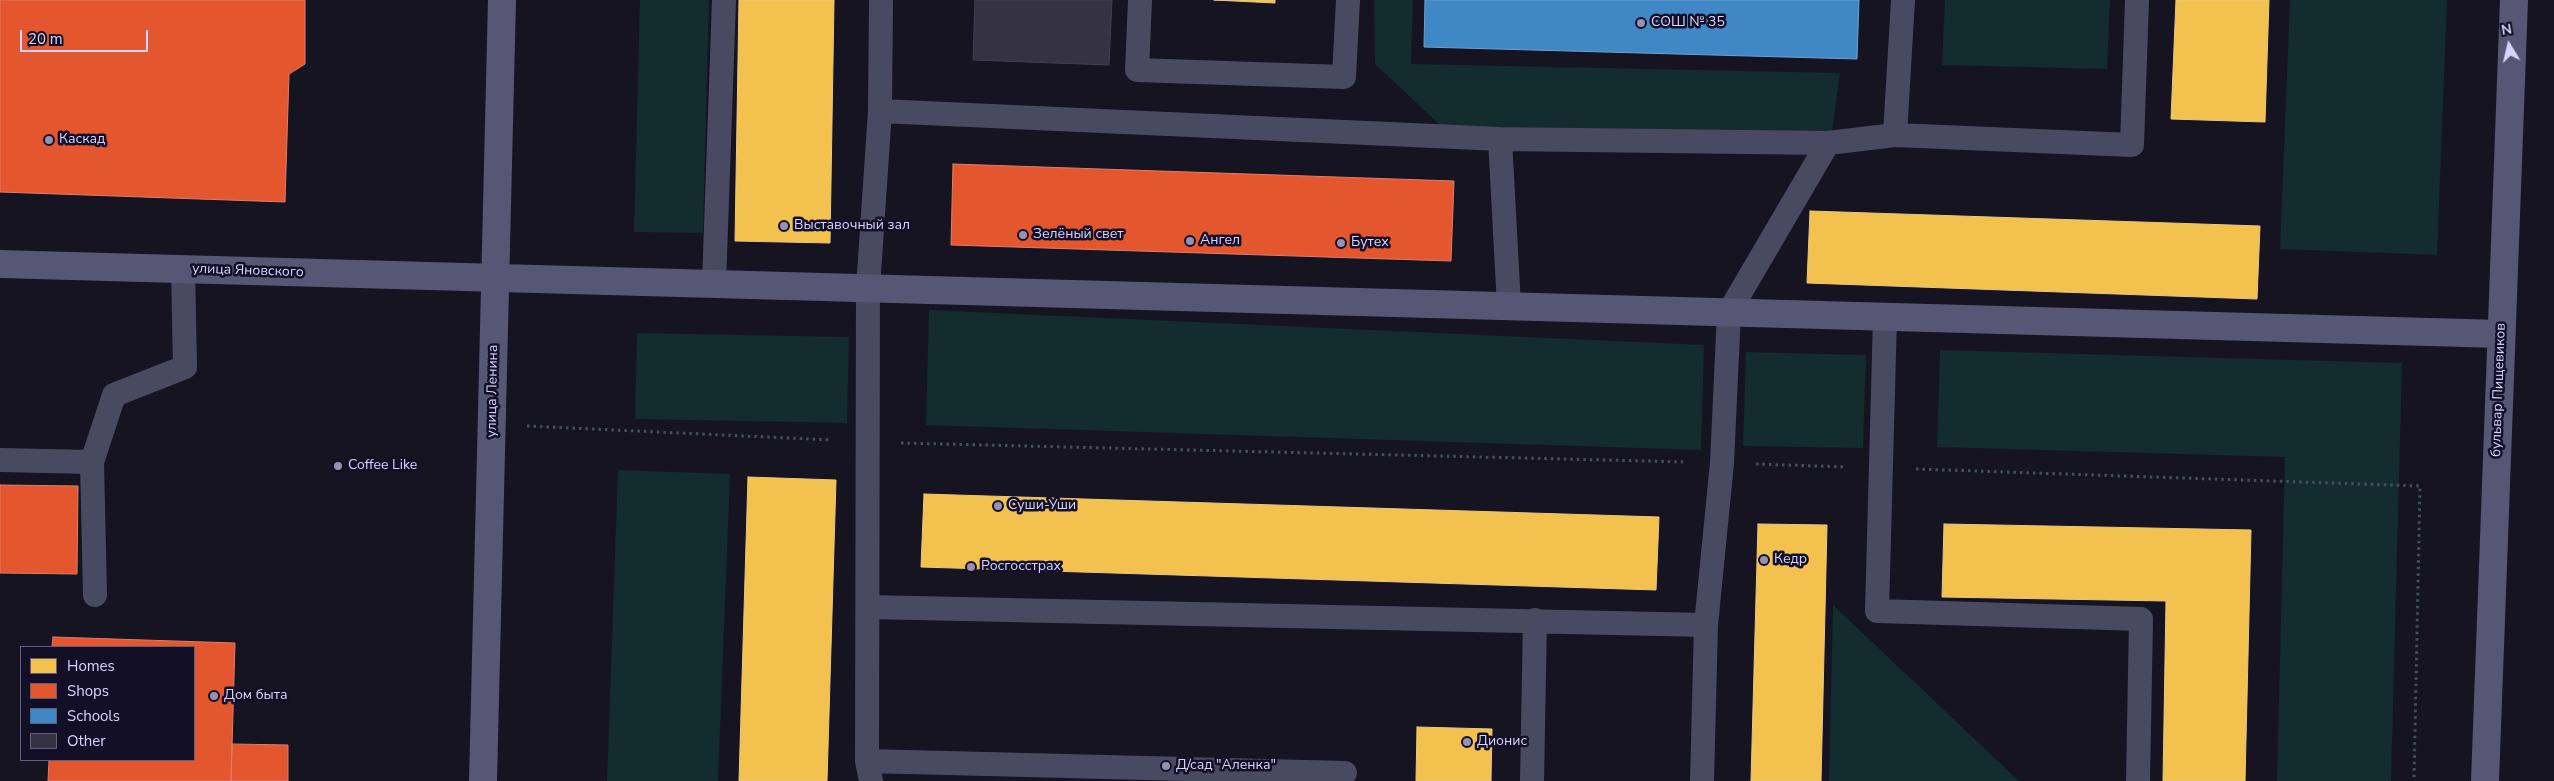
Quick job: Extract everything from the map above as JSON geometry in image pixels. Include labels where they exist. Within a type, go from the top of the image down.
[{"type":"main road","name":"улица Ленина","points":[[483,781],[502,0]]},
{"type":"main road","name":"бульвар Пищевиков","points":[[2485,781],[2514,0]]},
{"type":"main road","name":"улица Яновского","points":[[0,264],[2501,334]]},
{"type":"lane","points":[[714,284],[724,0]]},
{"type":"lane","points":[[882,0],[880,111],[868,288],[868,771],[1345,773]]},
{"type":"lane","points":[[1140,0],[1137,70],[1344,77],[1348,0]]},
{"type":"lane","points":[[1895,135],[1903,0]]},
{"type":"lane","points":[[880,111],[1500,139],[1828,143],[1895,135],[2132,146],[2137,0]]},
{"type":"lane","points":[[1500,139],[1509,306]]},
{"type":"lane","points":[[1702,781],[1706,626],[1722,463],[1729,312],[1828,143]]},
{"type":"lane","points":[[95,595],[92,462],[114,395],[185,367],[183,269]]},
{"type":"lane","points":[[1885,316],[1877,610],[2141,619],[2138,781]]},
{"type":"lane","points":[[0,460],[92,462]]},
{"type":"lane","points":[[868,607],[1534,620],[1706,626]]},
{"type":"lane","points":[[1532,781],[1534,620]]},
{"type":"path","points":[[492,425],[868,442],[1722,463],[2420,486],[2414,781]]},
{"type":"green space","points":[[640,0],[709,0],[703,233],[634,232]]},
{"type":"green space","points":[[1374,0],[1413,0],[1411,64],[1840,73],[1832,132],[1441,126],[1375,64]]},
{"type":"green space","points":[[1945,0],[2110,0],[2107,69],[1942,65]]},
{"type":"green space","points":[[2290,0],[2447,0],[2437,255],[2280,249]]},
{"type":"green space","points":[[929,310],[1704,345],[1701,450],[926,425]]},
{"type":"green space","points":[[637,333],[849,337],[847,423],[635,419]]},
{"type":"green space","points":[[1940,350],[2402,363],[2391,781],[2277,781],[2285,457],[1937,447]]},
{"type":"green space","points":[[1746,352],[1866,355],[1863,448],[1743,446]]},
{"type":"green space","points":[[618,470],[730,474],[718,781],[607,781]]},
{"type":"green space","points":[[1833,605],[2019,781],[1829,781]]},
{"type":"building: Homes","points":[[739,0],[834,0],[830,243],[735,241]]},
{"type":"building: Homes","points":[[1214,0],[1275,0],[1275,3]]},
{"type":"building: Homes","points":[[2176,0],[2269,0],[2265,122],[2171,119]]},
{"type":"building: Homes","points":[[1810,211],[2260,226],[2257,299],[1807,283]]},
{"type":"building: Homes","points":[[748,477],[836,480],[827,781],[739,781]]},
{"type":"building: Homes","points":[[924,494],[1659,517],[1656,590],[921,567]]},
{"type":"building: Homes","points":[[1758,524],[1827,525],[1821,781],[1751,781]]},
{"type":"building: Homes","points":[[1944,524],[2251,530],[2245,781],[2163,781],[2166,601],[1942,597]]},
{"type":"building: Homes","points":[[1417,727],[1492,729],[1491,781],[1416,781]]},
{"type":"building: Shops","name":"Каскад","points":[[0,0],[305,0],[305,64],[289,74],[285,202],[0,192]]},
{"type":"building: Shops","points":[[953,164],[1454,181],[1451,261],[951,245]]},
{"type":"building: Shops","points":[[0,485],[78,486],[77,574],[0,573]]},
{"type":"building: Shops","name":"Дом быта","points":[[53,637],[235,643],[231,781],[48,781],[49,761],[195,761],[195,646],[52,646]]},
{"type":"building: Shops","points":[[232,744],[288,745],[288,781],[231,781]]},
{"type":"building: Schools","name":"СОШ № 35","points":[[1425,0],[1859,0],[1857,59],[1424,47]]},
{"type":"building: Other","points":[[975,0],[1112,0],[1109,65],[973,60]]},
{"type":"place","name":"СОШ № 35","points":[[1641,23]]},
{"type":"place","name":"Каскад","points":[[49,140]]},
{"type":"place","name":"Выставочный зал","points":[[784,226]]},
{"type":"place","name":"Зелёный свет","points":[[1023,235]]},
{"type":"place","name":"Ангел","points":[[1190,241]]},
{"type":"place","name":"Бутех","points":[[1341,243]]},
{"type":"place","name":"Coffee Like","points":[[338,466]]},
{"type":"place","name":"Суши-Уши","points":[[998,506]]},
{"type":"place","name":"Кедр","points":[[1764,560]]},
{"type":"place","name":"Росгосстрах","points":[[971,567]]},
{"type":"place","name":"Дом быта","points":[[214,696]]},
{"type":"place","name":"Дионис","points":[[1467,742]]},
{"type":"place","name":"Д/сад \"Аленка\"","points":[[1166,766]]}]
